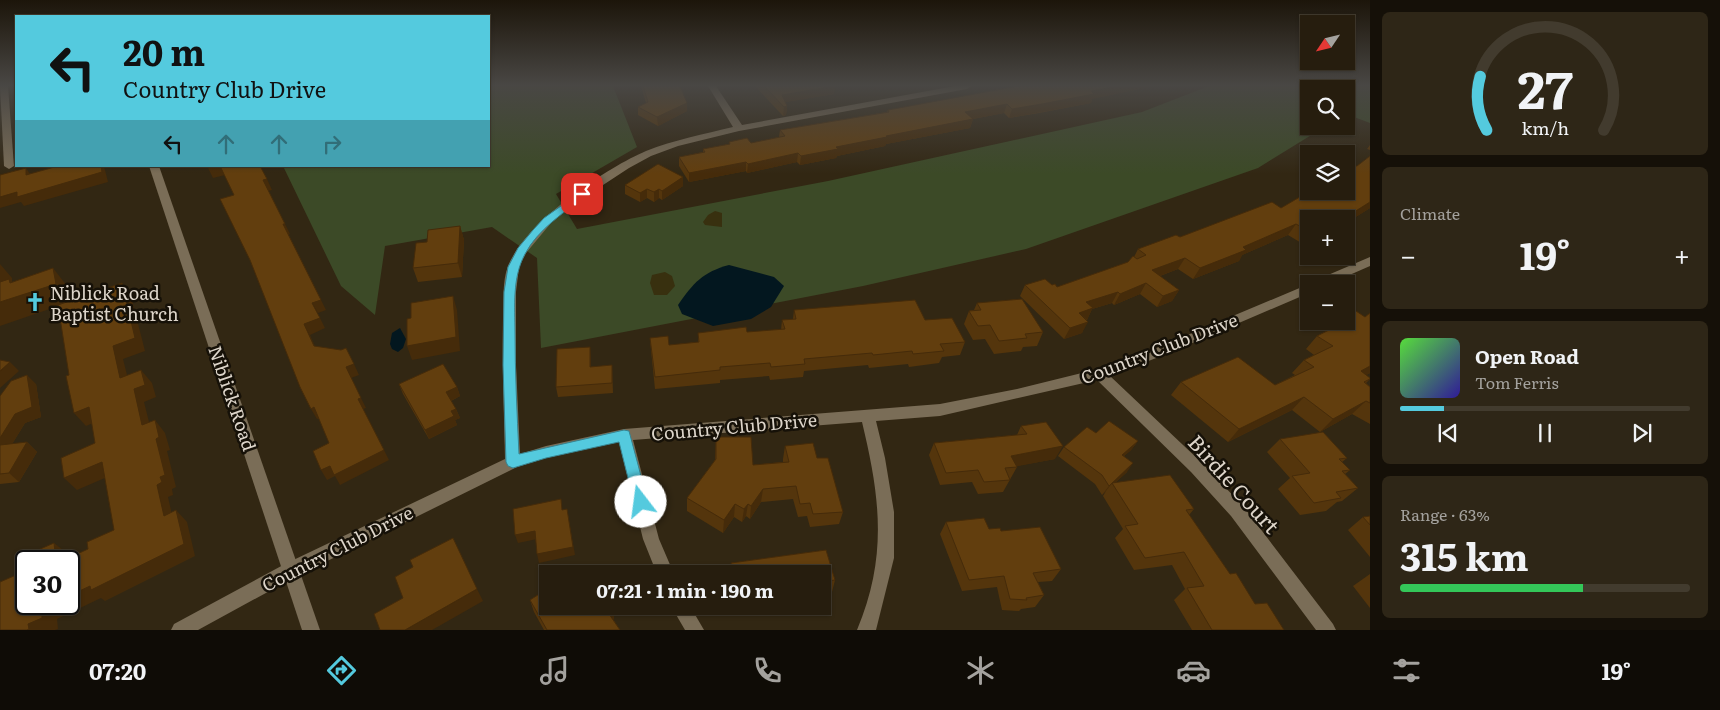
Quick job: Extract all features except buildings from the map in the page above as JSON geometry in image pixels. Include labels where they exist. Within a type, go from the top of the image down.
[{"type":"street","points":[[5,115],[8,166]]},
{"type":"street","points":[[731,115],[739,128]]},
{"type":"street","points":[[513,462],[509,365],[510,292],[513,267],[521,250],[547,221],[567,204],[625,166],[648,154],[675,144],[739,128],[803,115]]},
{"type":"street","name":"Niblick Road","points":[[154,167],[311,630]]},
{"type":"street","points":[[1338,275],[1370,261]]},
{"type":"street","name":"Country Club Drive","points":[[180,630],[291,570],[513,462],[546,452],[624,435],[940,410],[1100,374],[1164,350],[1300,292]]},
{"type":"street","name":"Birdie Court","points":[[1100,374],[1196,467],[1236,511],[1327,630]]},
{"type":"street","points":[[866,630],[870,623],[886,558],[886,512],[878,458],[868,416]]},
{"type":"street","points":[[624,435],[652,539],[662,565]]},
{"type":"street","points":[[686,615],[696,630]]},
{"type":"green space","points":[[490,115],[625,115],[637,147],[556,194],[577,229],[828,181],[1127,115],[1300,115],[1300,135],[1311,135],[1258,168],[1026,249],[863,286],[541,348],[537,258],[492,227],[385,246],[375,315],[341,286],[283,167],[490,167]]},
{"type":"green space","points":[[1355,115],[1370,115],[1370,123],[1355,117]]},
{"type":"sand","points":[[715,211],[722,213],[722,227],[705,225],[703,222],[708,215]]},
{"type":"sand","points":[[665,272],[672,276],[675,286],[667,295],[654,295],[650,283],[652,275]]},
{"type":"water","points":[[729,265],[774,277],[784,286],[771,307],[751,319],[713,326],[682,314],[678,305],[699,279],[712,271]]},
{"type":"water","points":[[400,328],[406,339],[403,348],[398,352],[392,349],[390,344],[392,333]]},
{"type":"place","name":"Niblick Road Baptist Church","points":[[35,302]]},
{"type":"route","points":[[582,194],[567,204],[536,232],[521,250],[513,267],[510,292],[509,365],[513,462],[546,452],[624,435],[641,502]]}]
